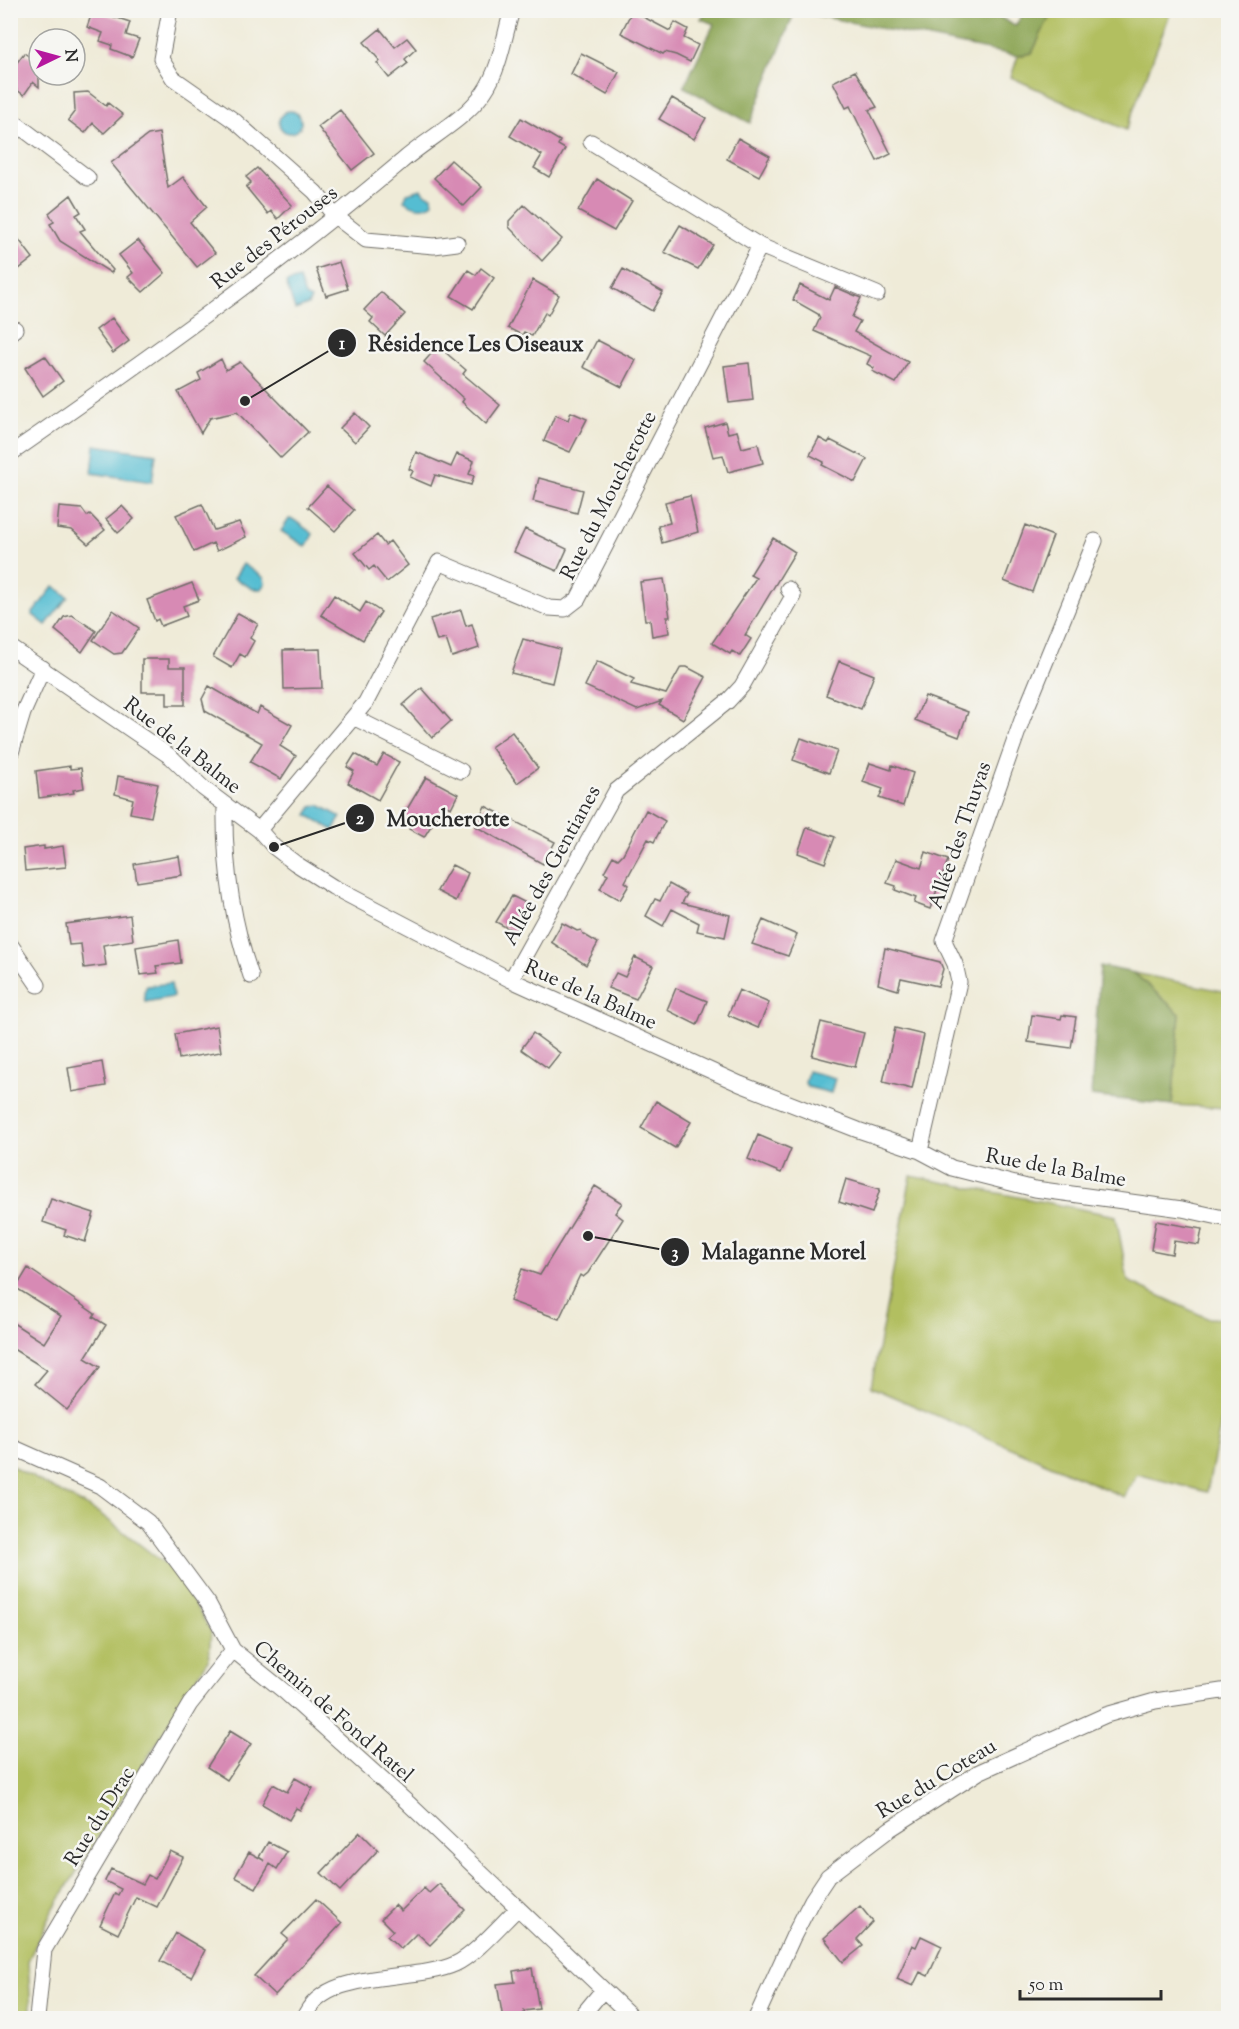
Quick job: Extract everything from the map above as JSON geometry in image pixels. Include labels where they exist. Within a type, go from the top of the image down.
[{"type":"street","points":[[170,10],[161,59],[173,78],[236,122],[315,192],[335,216],[366,240],[434,246],[457,243]]},
{"type":"street","name":"Rue des Pérouses","points":[[10,454],[184,333],[335,216],[410,154],[458,119],[483,94],[493,77],[512,10]]},
{"type":"street","points":[[10,119],[88,178]]},
{"type":"street","points":[[591,142],[760,246],[877,294]]},
{"type":"street","name":"Rue du Moucherotte","points":[[259,830],[355,718],[439,562],[549,608],[564,609],[578,599],[760,246]]},
{"type":"street","name":"Allée des Thuyas","points":[[920,1151],[959,982],[955,964],[944,941],[1023,717],[1095,541]]},
{"type":"street","name":"Allée des Gentianes","points":[[511,980],[616,791],[728,701],[742,686],[793,596],[788,589]]},
{"type":"street","name":"Rue de la Balme","points":[[10,647],[171,757],[225,805],[259,830],[274,847],[333,887],[511,980],[741,1084],[858,1130],[920,1151],[952,1168],[1035,1189],[1182,1209],[1228,1219]]},
{"type":"street","points":[[10,756],[23,713],[43,668]]},
{"type":"street","points":[[355,718],[461,771]]},
{"type":"street","points":[[225,805],[224,846],[234,915],[251,976]]},
{"type":"street","points":[[10,944],[38,985]]},
{"type":"street","name":"Chemin de Fond Ratel","points":[[10,1446],[100,1486],[148,1522],[208,1603],[233,1650],[285,1692],[518,1908],[633,2019]]},
{"type":"street","name":"Rue du Drac","points":[[37,2019],[44,1950],[190,1704],[233,1650]]},
{"type":"street","name":"Rue du Coteau","points":[[756,2019],[792,1938],[828,1876],[890,1829],[979,1772],[1106,1715],[1155,1701],[1228,1690]]},
{"type":"street","points":[[304,2019],[310,2006],[320,1996],[343,1985],[441,1969],[458,1963],[518,1908]]},
{"type":"street","points":[[580,2019],[603,1990]]},
{"type":"green space","points":[[706,11],[795,11],[750,123],[684,87],[714,24],[701,19]]},
{"type":"green space","points":[[795,11],[989,11],[1015,26],[1025,11],[1052,11],[1032,53],[1018,56]]},
{"type":"green space","points":[[1052,11],[1171,11],[1126,130],[1011,77],[1018,56],[1032,53]]},
{"type":"green space","points":[[1100,966],[1134,973],[1180,1014],[1172,1105],[1091,1096]]},
{"type":"green space","points":[[1134,973],[1228,992],[1228,1108],[1172,1105],[1180,1014]]},
{"type":"green space","points":[[911,1176],[1116,1216],[1128,1281],[1207,1318],[1228,1319],[1228,1387],[1207,1492],[1137,1474],[1124,1497],[871,1387]]},
{"type":"green space","points":[[10,1465],[99,1513],[174,1571],[211,1631],[209,1659],[52,1911],[28,1961],[31,2010],[29,2018],[10,2018]]},
{"type":"water","points":[[290,111],[298,114],[301,122],[298,130],[290,133],[282,130],[279,122],[282,114]]},
{"type":"water","points":[[421,189],[425,194],[432,196],[433,203],[418,207],[404,201],[407,193]]},
{"type":"water","points":[[299,279],[305,296],[311,299],[308,305],[295,310],[286,283]]},
{"type":"water","points":[[95,445],[156,454],[152,482],[92,473]]},
{"type":"water","points":[[289,519],[294,520],[313,534],[306,547],[281,531]]},
{"type":"water","points":[[243,564],[264,578],[265,584],[261,589],[253,589],[234,578]]},
{"type":"water","points":[[54,586],[68,597],[46,625],[32,614]]},
{"type":"water","points":[[319,805],[341,817],[333,830],[307,815],[312,807]]},
{"type":"water","points":[[171,983],[173,997],[145,1002],[144,992],[147,986]]},
{"type":"water","points":[[808,1071],[835,1078],[831,1093],[808,1087],[805,1083]]},
{"type":"building","points":[[93,10],[130,22],[126,35],[139,39],[132,57],[111,49],[112,45],[100,41],[103,33],[87,27]]},
{"type":"building","points":[[632,11],[670,31],[675,22],[688,29],[684,38],[698,45],[690,62],[676,55],[665,52],[663,54],[621,33]]},
{"type":"building","points":[[380,29],[395,47],[407,38],[416,49],[405,59],[408,63],[389,78],[377,63],[380,61],[364,42]]},
{"type":"building","points":[[24,53],[27,55],[27,87],[30,87],[24,95],[10,85],[10,72]]},
{"type":"building","points":[[581,53],[619,72],[607,95],[571,74]]},
{"type":"building","points":[[855,71],[877,107],[869,110],[891,154],[877,161],[850,106],[846,108],[833,82]]},
{"type":"building","points":[[88,92],[106,106],[108,103],[123,115],[104,133],[93,123],[85,133],[68,120],[75,111],[74,93]]},
{"type":"building","points":[[672,98],[706,118],[694,139],[659,119]]},
{"type":"building","points":[[340,110],[374,153],[352,170],[318,127]]},
{"type":"building","points":[[521,118],[560,141],[558,145],[565,149],[549,177],[534,168],[542,155],[510,136]]},
{"type":"building","points":[[159,133],[168,188],[183,177],[207,207],[190,222],[215,253],[197,267],[111,163],[148,135]]},
{"type":"building","points":[[738,138],[770,156],[759,176],[727,159]]},
{"type":"building","points":[[451,160],[482,187],[464,206],[434,178]]},
{"type":"building","points":[[257,168],[292,205],[278,219],[271,211],[268,214],[246,187],[251,182],[246,177]]},
{"type":"building","points":[[597,179],[632,201],[614,231],[578,211]]},
{"type":"building","points":[[71,195],[81,212],[76,215],[85,229],[80,231],[113,270],[111,273],[60,241],[50,224],[54,222],[49,213]]},
{"type":"building","points":[[524,205],[562,239],[542,261],[509,227],[509,221]]},
{"type":"building","points":[[680,225],[713,245],[698,269],[664,252]]},
{"type":"building","points":[[10,228],[33,258],[10,276]]},
{"type":"building","points":[[138,240],[165,273],[143,292],[128,277],[133,273],[119,255]]},
{"type":"building","points":[[339,262],[348,289],[326,296],[316,269]]},
{"type":"building","points":[[481,268],[494,278],[473,309],[451,296],[468,270],[476,275]]},
{"type":"building","points":[[623,269],[663,292],[652,311],[612,288]]},
{"type":"building","points":[[533,280],[559,295],[548,315],[545,313],[532,336],[524,332],[522,335],[508,328]]},
{"type":"building","points":[[800,285],[829,300],[835,287],[861,298],[852,317],[860,321],[854,332],[908,362],[896,383],[872,371],[874,368],[867,364],[871,356],[814,331],[820,318],[818,314],[793,300]]},
{"type":"building","points":[[381,292],[405,314],[385,336],[370,322],[373,318],[364,310]]},
{"type":"building","points":[[112,318],[129,341],[113,353],[96,330]]},
{"type":"building","points":[[597,340],[636,360],[622,387],[583,367]]},
{"type":"building","points":[[438,346],[466,370],[463,374],[500,405],[486,424],[462,402],[464,399],[424,362]]},
{"type":"building","points":[[45,356],[63,381],[43,396],[25,368]]},
{"type":"building","points":[[221,359],[226,370],[240,362],[308,432],[281,458],[237,412],[210,418],[201,433],[178,392],[201,380],[198,373]]},
{"type":"building","points":[[749,363],[753,400],[729,403],[724,366]]},
{"type":"building","points":[[571,412],[587,419],[570,452],[544,441],[555,415],[568,420]]},
{"type":"building","points":[[355,413],[369,427],[355,442],[340,428]]},
{"type":"building","points":[[725,422],[728,433],[737,431],[742,448],[758,444],[763,463],[728,472],[723,455],[713,457],[705,428]]},
{"type":"building","points":[[819,438],[828,443],[830,440],[867,459],[855,482],[822,465],[824,462],[810,455]]},
{"type":"building","points":[[416,452],[451,467],[457,454],[474,461],[469,474],[474,476],[471,485],[435,475],[431,486],[410,477],[413,471],[409,469]]},
{"type":"building","points":[[539,478],[583,490],[577,513],[533,501]]},
{"type":"building","points":[[327,486],[354,510],[335,531],[308,507]]},
{"type":"building","points":[[690,496],[698,532],[662,543],[658,526],[670,523],[665,502]]},
{"type":"building","points":[[202,504],[214,530],[239,522],[246,537],[217,551],[213,543],[194,552],[176,515]]},
{"type":"building","points":[[122,506],[134,519],[118,533],[106,519]]},
{"type":"building","points":[[59,507],[82,509],[105,530],[88,544],[72,530],[57,528]]},
{"type":"building","points":[[1025,525],[1053,536],[1032,592],[1004,581]]},
{"type":"building","points":[[525,529],[567,549],[557,571],[514,552]]},
{"type":"building","points":[[377,535],[385,545],[390,541],[408,565],[387,582],[374,566],[369,570],[355,553]]},
{"type":"building","points":[[773,538],[795,552],[745,635],[751,639],[740,656],[732,651],[730,654],[712,643],[756,578],[750,575]]},
{"type":"building","points":[[664,579],[670,617],[667,617],[669,633],[652,636],[650,620],[645,620],[640,582]]},
{"type":"building","points":[[192,583],[199,600],[183,606],[187,616],[161,626],[158,619],[155,621],[147,600]]},
{"type":"building","points":[[334,595],[360,612],[366,602],[381,612],[363,640],[321,615]]},
{"type":"building","points":[[113,610],[139,628],[122,653],[114,654],[93,640]]},
{"type":"building","points":[[461,610],[466,626],[472,624],[479,648],[452,657],[446,639],[437,641],[430,619]]},
{"type":"building","points":[[238,613],[258,624],[250,638],[254,641],[245,657],[240,654],[232,668],[213,657]]},
{"type":"building","points":[[72,615],[96,631],[82,652],[55,630],[64,617]]},
{"type":"building","points":[[523,639],[560,649],[552,683],[511,673]]},
{"type":"building","points":[[320,649],[322,688],[284,689],[283,650]]},
{"type":"building","points":[[142,659],[169,659],[169,667],[185,667],[185,705],[167,705],[167,692],[142,692]]},
{"type":"building","points":[[597,661],[634,679],[631,684],[666,694],[681,667],[687,667],[706,677],[683,719],[659,705],[662,701],[637,710],[585,686]]},
{"type":"building","points":[[839,661],[874,675],[861,709],[826,695]]},
{"type":"building","points":[[209,686],[257,714],[260,707],[292,725],[280,746],[296,756],[281,779],[250,762],[262,743],[205,711],[202,699]]},
{"type":"building","points":[[422,688],[451,721],[432,738],[403,705]]},
{"type":"building","points":[[925,696],[968,712],[959,737],[915,720]]},
{"type":"building","points":[[512,732],[538,768],[517,783],[491,747]]},
{"type":"building","points":[[801,738],[837,751],[829,773],[793,760]]},
{"type":"building","points":[[355,754],[377,766],[384,754],[399,762],[378,800],[348,783],[354,771],[347,767]]},
{"type":"building","points":[[870,763],[891,770],[892,765],[913,773],[903,806],[879,798],[883,789],[863,782]]},
{"type":"building","points":[[70,766],[70,769],[81,768],[84,788],[73,790],[74,793],[39,798],[36,771]]},
{"type":"building","points":[[118,776],[158,784],[151,817],[130,813],[133,799],[115,794]]},
{"type":"building","points":[[426,777],[458,794],[451,808],[444,805],[424,837],[409,829],[413,822],[403,816]]},
{"type":"building","points":[[485,806],[555,842],[543,864],[475,826]]},
{"type":"building","points":[[646,810],[665,821],[654,842],[648,839],[625,882],[629,885],[620,900],[600,889],[608,874],[604,872],[613,856],[618,859],[623,854]]},
{"type":"building","points":[[807,827],[835,837],[825,863],[798,853]]},
{"type":"building","points":[[44,846],[44,849],[63,846],[66,867],[25,871],[23,849]]},
{"type":"building","points":[[926,852],[948,860],[930,909],[914,903],[916,898],[895,890],[896,886],[887,883],[896,859],[921,868]]},
{"type":"building","points":[[179,856],[182,875],[137,882],[134,864]]},
{"type":"building","points":[[452,865],[468,873],[456,901],[437,891]]},
{"type":"building","points":[[669,884],[687,894],[682,903],[730,915],[725,937],[697,931],[699,923],[672,909],[663,926],[646,916],[655,899],[660,901]]},
{"type":"building","points":[[512,896],[528,904],[515,932],[496,922]]},
{"type":"building","points":[[130,915],[133,940],[103,945],[106,965],[84,968],[81,944],[69,945],[66,924]]},
{"type":"building","points":[[763,920],[797,935],[788,956],[752,944]]},
{"type":"building","points":[[562,923],[577,931],[581,930],[583,934],[598,943],[586,965],[551,942]]},
{"type":"building","points":[[178,940],[181,963],[156,966],[158,973],[140,975],[136,947]]},
{"type":"building","points":[[885,948],[940,962],[943,969],[938,986],[901,978],[898,990],[878,984]]},
{"type":"building","points":[[635,957],[653,966],[636,999],[608,988],[616,973],[625,977]]},
{"type":"building","points":[[676,988],[707,1001],[697,1025],[667,1010]]},
{"type":"building","points":[[739,990],[769,1003],[758,1028],[728,1015]]},
{"type":"building","points":[[1032,1015],[1061,1019],[1062,1015],[1076,1017],[1071,1048],[1028,1042]]},
{"type":"building","points":[[821,1022],[864,1033],[855,1067],[812,1056]]},
{"type":"building","points":[[217,1026],[221,1052],[179,1059],[175,1034]]},
{"type":"building","points":[[895,1028],[924,1035],[912,1089],[883,1082]]},
{"type":"building","points":[[533,1033],[560,1053],[548,1068],[521,1049]]},
{"type":"building","points":[[102,1062],[106,1086],[72,1092],[68,1068]]},
{"type":"building","points":[[656,1101],[691,1122],[675,1148],[641,1128]]},
{"type":"building","points":[[758,1135],[791,1149],[781,1173],[748,1159]]},
{"type":"building","points":[[846,1179],[880,1189],[872,1213],[839,1202]]},
{"type":"building","points":[[595,1186],[622,1203],[615,1213],[623,1219],[588,1273],[583,1277],[580,1275],[559,1319],[510,1301],[522,1269],[540,1275]]},
{"type":"building","points":[[51,1199],[94,1213],[85,1242],[64,1235],[66,1230],[43,1222]]},
{"type":"building","points":[[1156,1221],[1202,1229],[1199,1245],[1174,1241],[1172,1254],[1151,1250]]},
{"type":"building","points":[[28,1268],[95,1314],[93,1317],[106,1325],[85,1358],[100,1367],[67,1410],[35,1384],[47,1370],[10,1347],[10,1321],[44,1343],[61,1316],[16,1288]]},
{"type":"building","points":[[230,1731],[251,1744],[227,1780],[207,1767]]},
{"type":"building","points":[[295,1778],[313,1788],[300,1810],[296,1808],[289,1820],[262,1804],[273,1784],[287,1792]]},
{"type":"building","points":[[360,1832],[378,1850],[340,1891],[321,1873]]},
{"type":"building","points":[[268,1842],[287,1852],[277,1869],[270,1864],[256,1888],[235,1877],[249,1852],[265,1861],[259,1857]]},
{"type":"building","points":[[170,1851],[183,1857],[157,1907],[136,1897],[118,1934],[100,1925],[115,1893],[118,1895],[121,1889],[105,1881],[111,1869],[143,1884],[148,1875],[155,1879]]},
{"type":"building","points":[[439,1884],[465,1910],[430,1945],[417,1933],[401,1949],[387,1936],[393,1931],[381,1919],[395,1905],[401,1911],[424,1888],[429,1893]]},
{"type":"building","points":[[316,1899],[342,1923],[275,1995],[254,1976],[288,1939],[282,1934]]},
{"type":"building","points":[[860,1906],[873,1922],[857,1939],[863,1946],[843,1962],[824,1938]]},
{"type":"building","points":[[176,1933],[205,1950],[191,1977],[160,1961]]},
{"type":"building","points":[[921,1936],[942,1946],[928,1976],[920,1972],[913,1986],[897,1979],[912,1945],[916,1947]]},
{"type":"building","points":[[532,1968],[539,2009],[524,2011],[525,2019],[503,2019],[497,1984],[515,1982],[513,1971]]},
{"type":"place","name":"Résidence Les Oiseaux","points":[[245,401]]},
{"type":"place","name":"Moucherotte","points":[[274,847]]},
{"type":"place","name":"Malaganne Morel","points":[[588,1236]]}]
